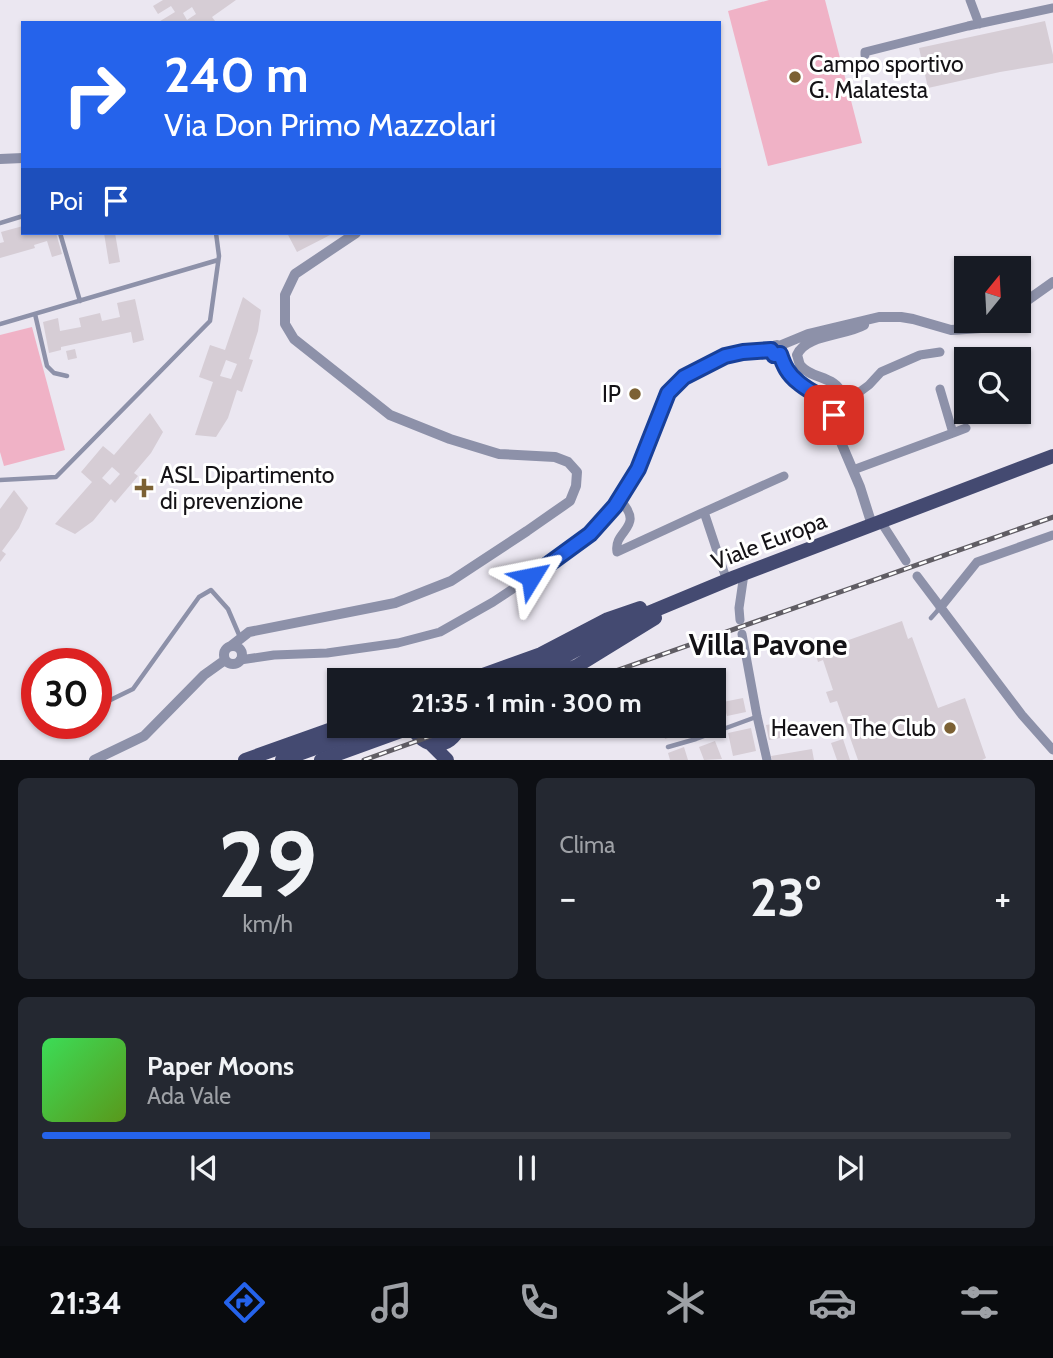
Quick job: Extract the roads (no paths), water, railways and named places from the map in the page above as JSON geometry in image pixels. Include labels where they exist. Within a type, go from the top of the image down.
[{"type":"main road","name":"Viale Europa","points":[[538,668],[629,621],[1053,456]]},
{"type":"main road","name":"Viale Europa","points":[[502,668],[541,654],[621,613],[679,601]]},
{"type":"main road","name":"Viale Europa","points":[[571,668],[679,601]]},
{"type":"main road","points":[[245,760],[327,731]]},
{"type":"main road","points":[[282,760],[345,738]]},
{"type":"main road","points":[[321,760],[381,738]]},
{"type":"main road","points":[[420,738],[431,744],[447,760]]},
{"type":"main road","points":[[431,744],[441,744],[449,738]]},
{"type":"main road","points":[[456,760],[457,738]]},
{"type":"street","points":[[970,0],[979,24]]},
{"type":"street","points":[[865,55],[864,52],[1053,8]]},
{"type":"street","points":[[0,159],[21,158]]},
{"type":"street","points":[[225,660],[224,651],[249,632],[395,603],[451,581],[570,500],[576,486],[577,472],[568,462],[555,457],[499,454],[450,439],[390,415],[294,339],[285,324],[285,295],[295,274],[353,235]]},
{"type":"street","points":[[1031,298],[1053,282]]},
{"type":"street","points":[[225,660],[232,664],[240,660],[274,655],[327,653],[398,643],[440,632],[493,602],[590,534],[619,499],[638,469],[668,393],[684,377],[725,356],[777,350],[808,334],[878,317],[913,319],[954,330]]},
{"type":"street","points":[[878,317],[850,332],[807,343],[800,347],[797,355],[801,366],[831,382],[842,395],[838,416],[840,440],[876,523],[906,561]]},
{"type":"street","points":[[777,350],[790,374],[831,406],[838,426]]},
{"type":"street","points":[[842,405],[881,372],[920,355],[940,352]]},
{"type":"street","points":[[940,389],[953,433]]},
{"type":"street","points":[[853,470],[966,428]]},
{"type":"street","points":[[619,499],[631,515],[629,525],[616,545],[617,552],[784,475]]},
{"type":"street","points":[[704,512],[727,581]]},
{"type":"street","points":[[940,608],[977,562],[1053,535]]},
{"type":"street","points":[[740,620],[744,574]]},
{"type":"street","points":[[917,576],[1022,715],[1053,750]]},
{"type":"street","points":[[742,634],[767,760]]},
{"type":"street","points":[[236,642],[242,654],[240,660]]},
{"type":"street","points":[[94,760],[144,736],[204,675],[225,660]]},
{"type":"lane","points":[[0,223],[21,217]]},
{"type":"lane","points":[[61,235],[80,301]]},
{"type":"lane","points":[[0,480],[56,477],[210,321],[218,260],[216,235]]},
{"type":"lane","points":[[0,324],[218,260]]},
{"type":"lane","points":[[35,314],[47,366],[54,373],[67,376]]},
{"type":"lane","points":[[112,699],[133,689],[199,597],[211,590],[228,609],[236,642]]},
{"type":"lane","points":[[931,618],[940,608]]},
{"type":"lane","points":[[668,747],[757,716]]},
{"type":"railway","points":[[624,668],[1053,517]]},
{"type":"railway","points":[[364,760],[425,738]]},
{"type":"place","name":"Campo sportivo G. Malatesta","points":[[795,77]]},
{"type":"place","name":"IP","points":[[635,394]]},
{"type":"place","name":"ASL Dipartimento di prevenzione","points":[[144,488]]},
{"type":"place","name":"Heaven The Club","points":[[950,728]]},
{"type":"district","name":"Villa Pavone","points":[[768,644]]}]
